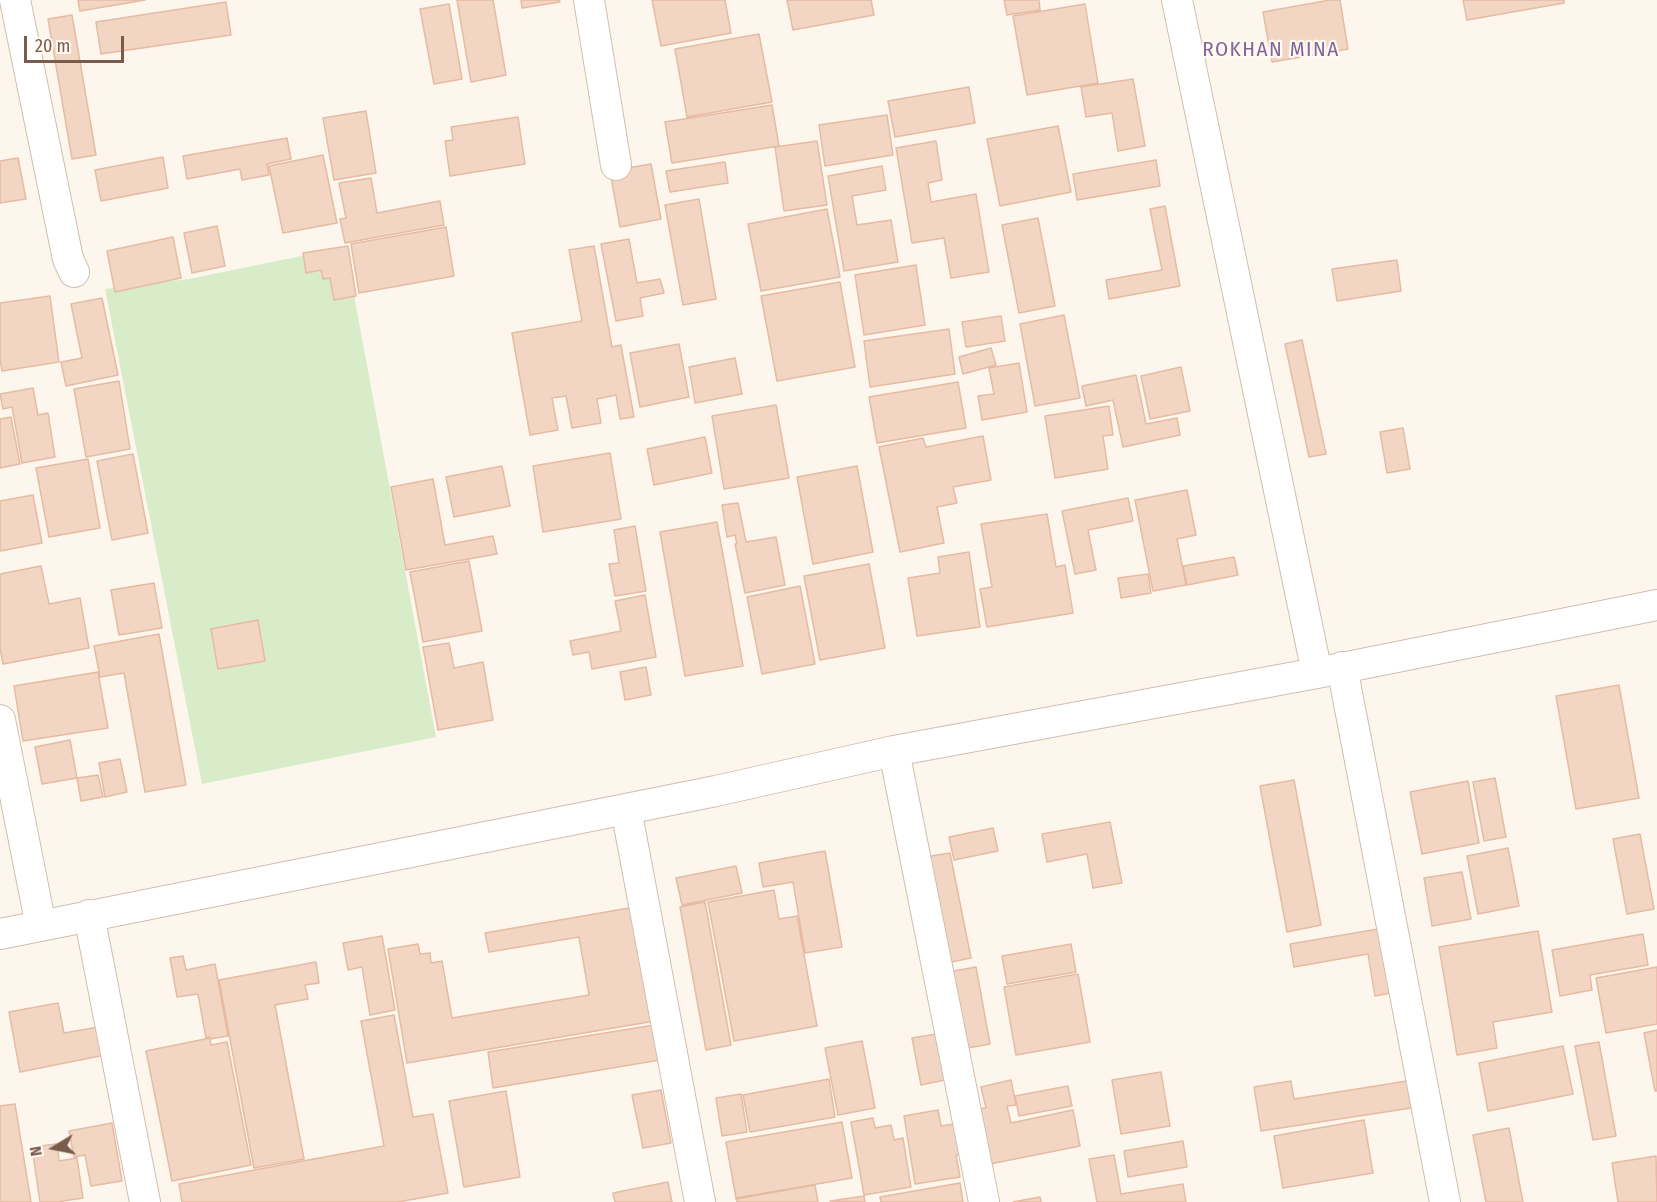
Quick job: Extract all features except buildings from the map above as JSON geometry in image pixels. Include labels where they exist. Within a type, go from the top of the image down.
[{"type":"street","points":[[15,0],[68,259],[74,272]]},
{"type":"street","points":[[590,0],[616,165]]},
{"type":"street","points":[[1177,0],[1329,670],[1445,1202]]},
{"type":"street","points":[[0,933],[716,791],[894,751],[1329,670],[1657,605]]},
{"type":"street","points":[[0,720],[41,926]]},
{"type":"street","points":[[894,751],[984,1202]]},
{"type":"street","points":[[626,809],[700,1202]]},
{"type":"street","points":[[89,915],[145,1202]]},
{"type":"green space","points":[[345,247],[436,737],[202,784],[105,289],[189,279]]},
{"type":"district","name":"ROKHAN MINA","points":[[1271,50]]}]
